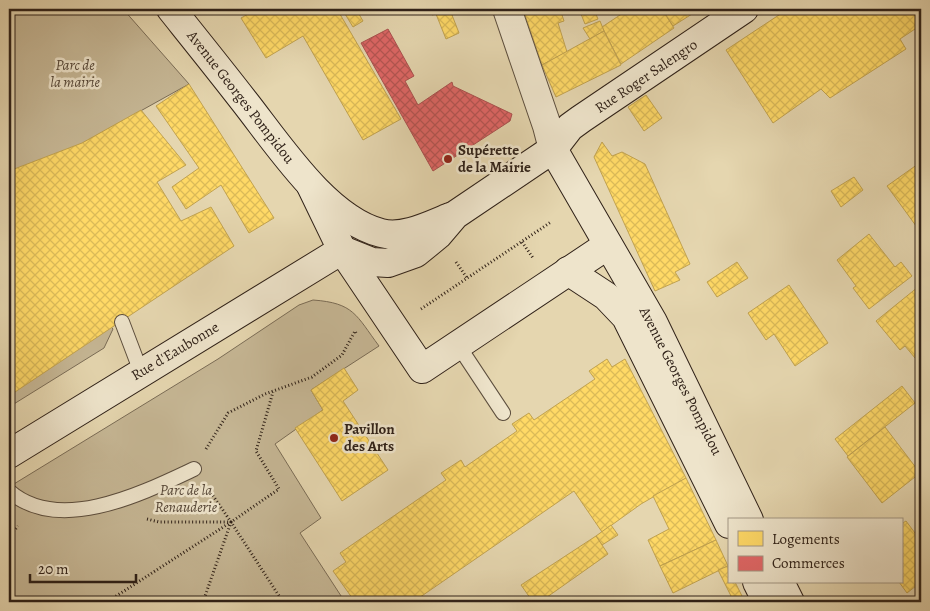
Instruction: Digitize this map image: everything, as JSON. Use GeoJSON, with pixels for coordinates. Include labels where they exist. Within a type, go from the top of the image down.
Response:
{"type":"FeatureCollection","features":[{"type":"Feature","properties":{"kind":"main road","name":"Avenue Georges Pompidou"},"geometry":{"type":"LineString","coordinates":[[171,9],[310,186],[342,250],[422,369],[608,245]]}},
{"type":"Feature","properties":{"kind":"main road"},"geometry":{"type":"LineString","coordinates":[[507,9],[553,149]]}},
{"type":"Feature","properties":{"kind":"main road","name":"Rue Roger Salengro"},"geometry":{"type":"LineString","coordinates":[[553,149],[570,127],[744,9]]}},
{"type":"Feature","properties":{"kind":"main road","name":"Avenue Georges Pompidou"},"geometry":{"type":"LineString","coordinates":[[342,250],[372,262],[388,263],[404,259],[427,245],[455,215],[553,149],[653,322],[748,518]]}},
{"type":"Feature","properties":{"kind":"main road","name":"Avenue Georges Pompidou"},"geometry":{"type":"LineString","coordinates":[[310,186],[353,221],[382,234],[392,235],[420,228],[455,215]]}},
{"type":"Feature","properties":{"kind":"main road","name":"Rue d'Eaubonne"},"geometry":{"type":"LineString","coordinates":[[9,454],[342,250]]}},
{"type":"Feature","properties":{"kind":"main road","name":"Avenue Georges Pompidou"},"geometry":{"type":"LineString","coordinates":[[568,271],[606,296],[626,317],[728,522]]}},
{"type":"Feature","properties":{"kind":"main road"},"geometry":{"type":"LineString","coordinates":[[758,584],[767,602]]}},
{"type":"Feature","properties":{"kind":"main road"},"geometry":{"type":"LineString","coordinates":[[781,584],[790,602]]}},
{"type":"Feature","properties":{"kind":"lane"},"geometry":{"type":"LineString","coordinates":[[122,322],[141,372]]}},
{"type":"Feature","properties":{"kind":"lane"},"geometry":{"type":"LineString","coordinates":[[458,345],[502,413]]}},
{"type":"Feature","properties":{"kind":"lane"},"geometry":{"type":"LineString","coordinates":[[9,491],[21,502],[48,510],[95,507],[146,492],[194,468]]}},
{"type":"Feature","properties":{"kind":"path"},"geometry":{"type":"LineString","coordinates":[[395,327],[551,222]]}},
{"type":"Feature","properties":{"kind":"path"},"geometry":{"type":"LineString","coordinates":[[284,602],[194,468],[228,413],[273,391],[312,377],[342,355],[355,332]]}},
{"type":"Feature","properties":{"kind":"path"},"geometry":{"type":"LineString","coordinates":[[107,602],[279,489],[256,451],[273,391]]}},
{"type":"Feature","properties":{"kind":"path"},"geometry":{"type":"LineString","coordinates":[[95,507],[159,522],[231,522]]}},
{"type":"Feature","properties":{"kind":"path"},"geometry":{"type":"LineString","coordinates":[[204,602],[231,522]]}},
{"type":"Feature","properties":{"kind":"green space","name":"Parc de la mairie"},"geometry":{"type":"Polygon","coordinates":[[[9,9],[123,9],[189,84],[83,143],[87,299],[113,329],[104,348],[9,407],[9,9]]]}},
{"type":"Feature","properties":{"kind":"green space","name":"Parc de la Renauderie"},"geometry":{"type":"Polygon","coordinates":[[[313,300],[337,304],[353,312],[379,346],[311,390],[323,410],[275,444],[321,518],[300,533],[345,602],[9,602],[9,487],[218,359],[299,305],[313,300]]]}},
{"type":"Feature","properties":{"kind":"building: Logements"},"geometry":{"type":"Polygon","coordinates":[[[257,9],[337,9],[401,119],[363,140],[303,36],[266,58],[241,18],[257,9]]]}},
{"type":"Feature","properties":{"kind":"building: Logements"},"geometry":{"type":"Polygon","coordinates":[[[342,9],[356,9],[363,21],[353,27],[342,9]]]}},
{"type":"Feature","properties":{"kind":"building: Logements"},"geometry":{"type":"Polygon","coordinates":[[[430,9],[470,9],[452,15],[459,33],[446,39],[436,14],[432,15],[430,9]]]}},
{"type":"Feature","properties":{"kind":"building: Logements"},"geometry":{"type":"Polygon","coordinates":[[[523,9],[560,9],[564,21],[558,23],[567,52],[542,65],[523,9]]]}},
{"type":"Feature","properties":{"kind":"building: Logements"},"geometry":{"type":"Polygon","coordinates":[[[579,9],[594,9],[598,19],[585,24],[579,9]]]}},
{"type":"Feature","properties":{"kind":"building: Logements"},"geometry":{"type":"Polygon","coordinates":[[[629,9],[662,9],[674,28],[621,64],[602,27],[629,9]]]}},
{"type":"Feature","properties":{"kind":"building: Logements"},"geometry":{"type":"Polygon","coordinates":[[[662,9],[700,9],[673,26],[662,9]]]}},
{"type":"Feature","properties":{"kind":"building: Logements"},"geometry":{"type":"Polygon","coordinates":[[[788,9],[921,9],[921,25],[900,39],[906,49],[830,98],[821,89],[773,123],[726,50],[788,9]]]}},
{"type":"Feature","properties":{"kind":"building: Logements"},"geometry":{"type":"Polygon","coordinates":[[[600,21],[604,31],[590,39],[583,28],[600,21]]]}},
{"type":"Feature","properties":{"kind":"building: Logements"},"geometry":{"type":"Polygon","coordinates":[[[604,31],[621,65],[556,97],[542,65],[604,31]]]}},
{"type":"Feature","properties":{"kind":"building: Logements"},"geometry":{"type":"Polygon","coordinates":[[[189,84],[274,218],[249,233],[221,185],[186,209],[172,187],[199,168],[156,106],[189,84]]]}},
{"type":"Feature","properties":{"kind":"building: Logements"},"geometry":{"type":"Polygon","coordinates":[[[646,95],[662,118],[644,131],[628,107],[646,95]]]}},
{"type":"Feature","properties":{"kind":"building: Logements"},"geometry":{"type":"Polygon","coordinates":[[[141,110],[186,165],[157,182],[181,221],[211,207],[234,246],[9,396],[9,171],[82,143],[141,110]]]}},
{"type":"Feature","properties":{"kind":"building: Logements"},"geometry":{"type":"Polygon","coordinates":[[[602,142],[612,156],[622,152],[645,164],[690,264],[675,272],[680,280],[655,291],[594,157],[602,142]]]}},
{"type":"Feature","properties":{"kind":"building: Logements"},"geometry":{"type":"Polygon","coordinates":[[[918,164],[921,168],[921,228],[919,230],[887,186],[918,164]]]}},
{"type":"Feature","properties":{"kind":"building: Logements"},"geometry":{"type":"Polygon","coordinates":[[[854,177],[863,190],[841,207],[831,191],[854,177]]]}},
{"type":"Feature","properties":{"kind":"building: Logements"},"geometry":{"type":"Polygon","coordinates":[[[869,234],[895,267],[901,262],[912,276],[869,309],[853,288],[856,286],[837,260],[869,234]]]}},
{"type":"Feature","properties":{"kind":"building: Logements"},"geometry":{"type":"Polygon","coordinates":[[[737,262],[748,278],[717,297],[707,282],[737,262]]]}},
{"type":"Feature","properties":{"kind":"building: Logements"},"geometry":{"type":"Polygon","coordinates":[[[789,285],[828,343],[795,366],[774,334],[766,340],[748,313],[789,285]]]}},
{"type":"Feature","properties":{"kind":"building: Logements"},"geometry":{"type":"Polygon","coordinates":[[[918,287],[921,291],[921,354],[915,358],[905,346],[900,350],[876,321],[918,287]]]}},
{"type":"Feature","properties":{"kind":"building: Logements"},"geometry":{"type":"Polygon","coordinates":[[[607,359],[612,367],[625,359],[686,478],[641,504],[602,532],[574,491],[413,602],[355,602],[333,571],[346,562],[340,553],[446,480],[441,473],[461,460],[465,467],[517,431],[512,424],[529,413],[534,420],[595,379],[589,371],[607,359]]]}},
{"type":"Feature","properties":{"kind":"building: Logements","name":"Pavillon des Arts"},"geometry":{"type":"Polygon","coordinates":[[[344,368],[358,390],[343,401],[388,470],[342,501],[295,428],[323,410],[311,390],[344,368]]]}},
{"type":"Feature","properties":{"kind":"building: Logements"},"geometry":{"type":"Polygon","coordinates":[[[902,386],[915,403],[848,456],[835,439],[902,386]]]}},
{"type":"Feature","properties":{"kind":"building: Logements"},"geometry":{"type":"Polygon","coordinates":[[[885,427],[920,473],[882,503],[847,457],[885,427]]]}},
{"type":"Feature","properties":{"kind":"building: Logements"},"geometry":{"type":"Polygon","coordinates":[[[686,478],[716,540],[660,566],[648,540],[669,529],[653,496],[686,478]]]}},
{"type":"Feature","properties":{"kind":"building: Logements"},"geometry":{"type":"Polygon","coordinates":[[[906,521],[921,541],[921,582],[907,593],[900,584],[902,584],[902,523],[906,521]]]}},
{"type":"Feature","properties":{"kind":"building: Logements"},"geometry":{"type":"Polygon","coordinates":[[[611,525],[618,535],[602,545],[596,536],[611,525]]]}},
{"type":"Feature","properties":{"kind":"building: Logements"},"geometry":{"type":"Polygon","coordinates":[[[596,536],[608,554],[540,602],[533,602],[521,585],[596,536]]]}},
{"type":"Feature","properties":{"kind":"building: Logements"},"geometry":{"type":"Polygon","coordinates":[[[716,540],[728,566],[673,593],[660,566],[716,540]]]}},
{"type":"Feature","properties":{"kind":"building: Logements"},"geometry":{"type":"Polygon","coordinates":[[[728,566],[728,584],[736,584],[742,596],[733,600],[718,570],[728,566]]]}},
{"type":"Feature","properties":{"kind":"building: Commerces"},"geometry":{"type":"Polygon","coordinates":[[[388,29],[414,76],[405,81],[418,105],[452,82],[453,86],[512,114],[510,121],[433,171],[361,43],[388,29]]]}},
{"type":"Feature","properties":{"kind":"place","name":"Supérette de la Mairie"},"geometry":{"type":"Point","coordinates":[448,159]}},
{"type":"Feature","properties":{"kind":"place","name":"Pavillon des Arts"},"geometry":{"type":"Point","coordinates":[334,438]}}]}
